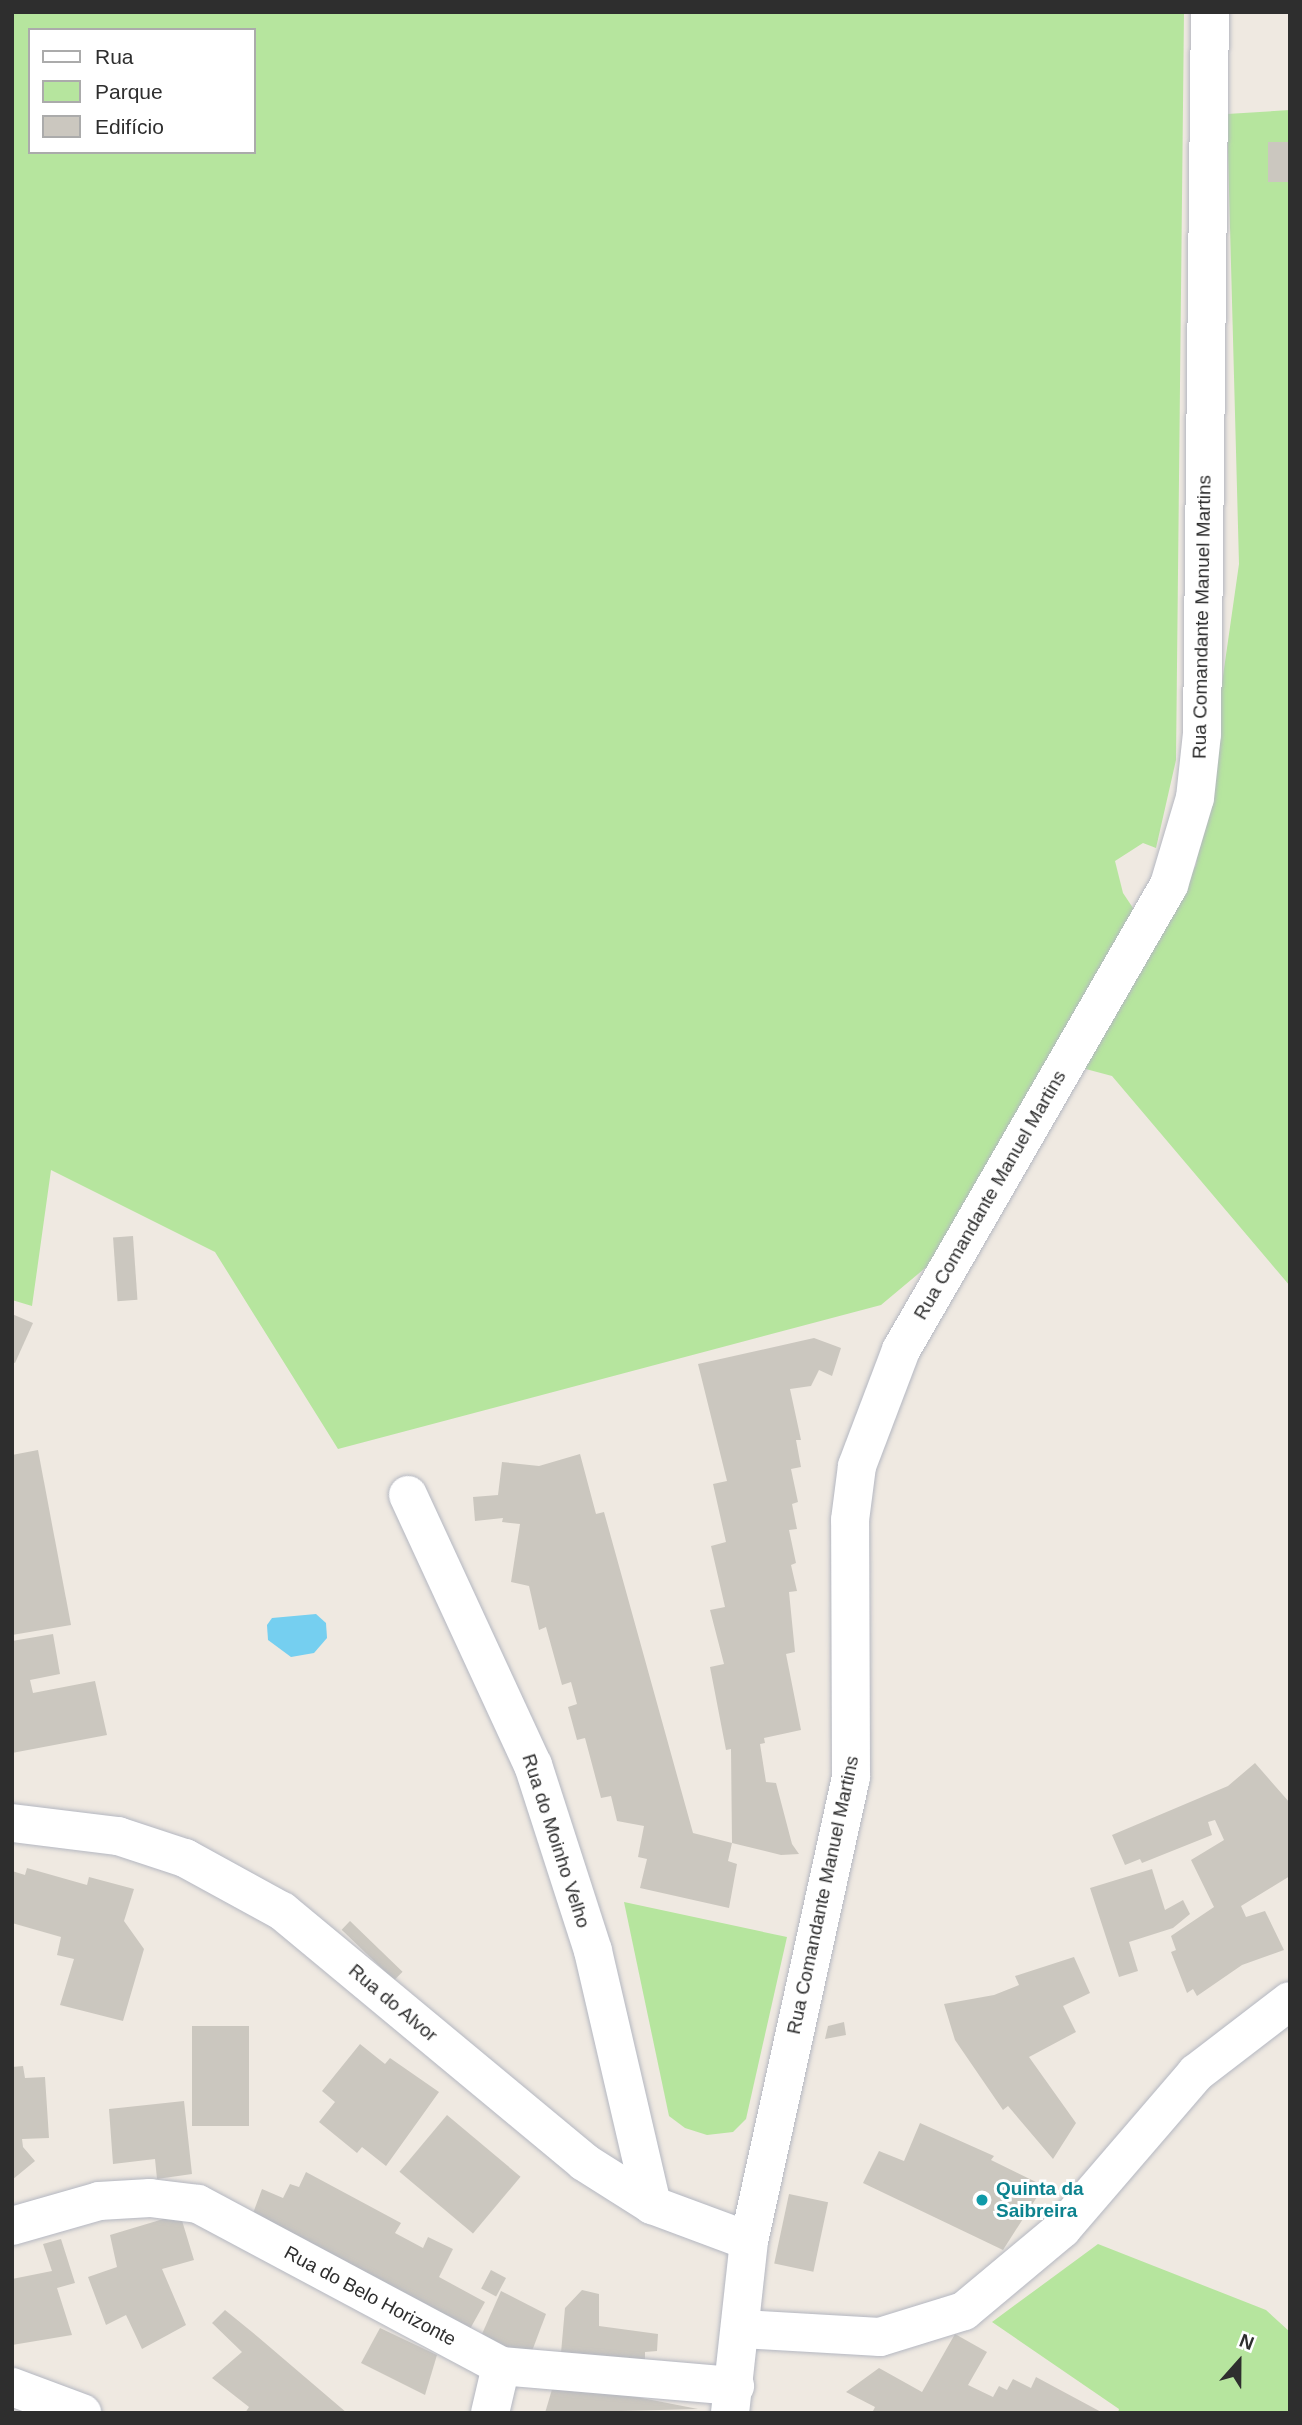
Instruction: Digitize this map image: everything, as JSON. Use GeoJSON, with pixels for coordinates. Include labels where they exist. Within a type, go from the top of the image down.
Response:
{"type":"FeatureCollection","features":[{"type":"Feature","properties":{"kind":"street","name":"Rua Comandante Manuel Martins"},"geometry":{"type":"LineString","coordinates":[[733,2400],[749,2241],[851,1777],[850,1520],[857,1466],[901,1350],[1169,885],[1195,798],[1202,734],[1210,12]]}},
{"type":"Feature","properties":{"kind":"street","name":"Rua do Moinho Velho"},"geometry":{"type":"LineString","coordinates":[[408,1495],[533,1765],[593,1951],[652,2205]]}},
{"type":"Feature","properties":{"kind":"street","name":"Rua do Alvor"},"geometry":{"type":"LineString","coordinates":[[12,1823],[118,1836],[185,1858],[282,1911],[584,2162],[652,2205],[749,2241]]}},
{"type":"Feature","properties":{"kind":"street"},"geometry":{"type":"LineString","coordinates":[[741,2329],[880,2337],[964,2311],[1062,2229],[1196,2073],[1290,2001]]}},
{"type":"Feature","properties":{"kind":"street","name":"Rua do Belo Horizonte"},"geometry":{"type":"LineString","coordinates":[[12,2226],[99,2201],[150,2197],[198,2204],[501,2366],[733,2400]]}},
{"type":"Feature","properties":{"kind":"street"},"geometry":{"type":"LineString","coordinates":[[490,2413],[501,2366]]}},
{"type":"Feature","properties":{"kind":"street"},"geometry":{"type":"LineString","coordinates":[[12,2387],[82,2413]]}},
{"type":"Feature","properties":{"kind":"green space"},"geometry":{"type":"Polygon","coordinates":[[[12,12],[1184,12],[1176,760],[1156,848],[1143,843],[1115,861],[1123,893],[1135,911],[930,1264],[881,1305],[338,1449],[215,1252],[51,1170],[32,1306],[12,1300],[12,12]]]}},
{"type":"Feature","properties":{"kind":"green space"},"geometry":{"type":"Polygon","coordinates":[[[1290,110],[1290,1286],[1112,1076],[1082,1068],[1196,865],[1239,564],[1227,114],[1290,110]]]}},
{"type":"Feature","properties":{"kind":"green space"},"geometry":{"type":"Polygon","coordinates":[[[624,1902],[787,1937],[746,2119],[733,2132],[707,2135],[685,2128],[669,2116],[624,1902]]]}},
{"type":"Feature","properties":{"kind":"green space"},"geometry":{"type":"Polygon","coordinates":[[[1098,2244],[1266,2310],[1290,2332],[1290,2413],[1118,2413],[1119,2409],[992,2322],[1098,2244]]]}},
{"type":"Feature","properties":{"kind":"water"},"geometry":{"type":"Polygon","coordinates":[[[316,1614],[326,1623],[327,1638],[314,1653],[291,1657],[268,1640],[267,1625],[272,1618],[316,1614]]]}},
{"type":"Feature","properties":{"kind":"building"},"geometry":{"type":"Polygon","coordinates":[[[1268,142],[1290,142],[1290,182],[1268,182],[1268,142]]]}},
{"type":"Feature","properties":{"kind":"building"},"geometry":{"type":"Polygon","coordinates":[[[133,1236],[137,1300],[118,1301],[113,1237],[133,1236]]]}},
{"type":"Feature","properties":{"kind":"building"},"geometry":{"type":"Polygon","coordinates":[[[12,1314],[33,1323],[15,1363],[12,1362],[12,1314]]]}},
{"type":"Feature","properties":{"kind":"building"},"geometry":{"type":"Polygon","coordinates":[[[814,1338],[841,1348],[832,1376],[819,1370],[811,1386],[790,1389],[801,1440],[796,1440],[801,1467],[791,1469],[798,1502],[792,1504],[797,1529],[789,1530],[796,1563],[791,1565],[797,1591],[789,1592],[795,1652],[786,1654],[801,1730],[764,1738],[765,1743],[760,1744],[766,1782],[776,1783],[792,1844],[799,1854],[781,1855],[732,1843],[731,1749],[726,1750],[710,1667],[724,1664],[710,1610],[725,1607],[711,1546],[726,1542],[713,1484],[727,1481],[698,1364],[814,1338]]]}},
{"type":"Feature","properties":{"kind":"building"},"geometry":{"type":"Polygon","coordinates":[[[38,1450],[71,1625],[12,1635],[12,1455],[38,1450]]]}},
{"type":"Feature","properties":{"kind":"building"},"geometry":{"type":"Polygon","coordinates":[[[580,1454],[596,1514],[604,1512],[693,1833],[732,1843],[728,1861],[737,1864],[729,1908],[640,1888],[647,1859],[638,1857],[644,1826],[617,1821],[611,1796],[601,1798],[585,1738],[577,1740],[568,1707],[577,1704],[571,1682],[562,1685],[546,1627],[539,1630],[529,1586],[511,1582],[520,1524],[502,1522],[503,1518],[475,1521],[473,1497],[498,1495],[502,1462],[539,1466],[580,1454]]]}},
{"type":"Feature","properties":{"kind":"building"},"geometry":{"type":"Polygon","coordinates":[[[53,1634],[60,1674],[30,1680],[33,1693],[95,1681],[107,1735],[12,1753],[12,1641],[53,1634]]]}},
{"type":"Feature","properties":{"kind":"building"},"geometry":{"type":"Polygon","coordinates":[[[1255,1763],[1290,1803],[1290,1876],[1241,1906],[1246,1917],[1265,1911],[1284,1950],[1242,1965],[1197,1996],[1193,1989],[1187,1993],[1171,1952],[1176,1950],[1171,1936],[1214,1907],[1191,1860],[1224,1840],[1215,1820],[1208,1822],[1212,1835],[1142,1863],[1140,1859],[1125,1865],[1112,1835],[1228,1786],[1255,1763]]]}},
{"type":"Feature","properties":{"kind":"building"},"geometry":{"type":"Polygon","coordinates":[[[27,1868],[87,1885],[89,1877],[134,1889],[124,1921],[144,1949],[123,2021],[60,2005],[74,1959],[57,1955],[61,1937],[12,1923],[12,1871],[25,1875],[27,1868]]]}},
{"type":"Feature","properties":{"kind":"building"},"geometry":{"type":"Polygon","coordinates":[[[1152,1869],[1165,1910],[1183,1900],[1190,1914],[1173,1928],[1129,1942],[1138,1971],[1119,1977],[1090,1888],[1152,1869]]]}},
{"type":"Feature","properties":{"kind":"building"},"geometry":{"type":"Polygon","coordinates":[[[350,1921],[403,1972],[394,1980],[342,1930],[350,1921]]]}},
{"type":"Feature","properties":{"kind":"building"},"geometry":{"type":"Polygon","coordinates":[[[1074,1957],[1090,1993],[1063,2006],[1076,2032],[1029,2057],[1076,2123],[1053,2159],[1008,2106],[1003,2110],[955,2040],[944,2004],[994,1995],[1019,1985],[1015,1976],[1074,1957]]]}},
{"type":"Feature","properties":{"kind":"building"},"geometry":{"type":"Polygon","coordinates":[[[844,2022],[846,2035],[825,2039],[828,2026],[844,2022]]]}},
{"type":"Feature","properties":{"kind":"building"},"geometry":{"type":"Polygon","coordinates":[[[192,2026],[249,2026],[249,2126],[192,2126],[192,2026]]]}},
{"type":"Feature","properties":{"kind":"building"},"geometry":{"type":"Polygon","coordinates":[[[360,2044],[385,2064],[390,2058],[439,2092],[386,2166],[362,2147],[357,2153],[319,2122],[335,2102],[322,2091],[360,2044]]]}},
{"type":"Feature","properties":{"kind":"building"},"geometry":{"type":"Polygon","coordinates":[[[23,2066],[25,2078],[45,2077],[49,2138],[22,2139],[23,2147],[35,2161],[12,2180],[12,2067],[23,2066]]]}},
{"type":"Feature","properties":{"kind":"building"},"geometry":{"type":"Polygon","coordinates":[[[184,2101],[192,2174],[157,2179],[155,2159],[113,2164],[109,2109],[184,2101]]]}},
{"type":"Feature","properties":{"kind":"building"},"geometry":{"type":"Polygon","coordinates":[[[447,2115],[521,2177],[473,2233],[399,2172],[447,2115]]]}},
{"type":"Feature","properties":{"kind":"building","name":"Quinta da Saibreira"},"geometry":{"type":"Polygon","coordinates":[[[920,2123],[994,2156],[991,2160],[1044,2186],[1003,2250],[863,2183],[879,2151],[904,2161],[920,2123]]]}},
{"type":"Feature","properties":{"kind":"building"},"geometry":{"type":"Polygon","coordinates":[[[306,2172],[401,2223],[395,2233],[423,2248],[428,2237],[453,2249],[439,2277],[485,2302],[470,2329],[252,2216],[262,2189],[283,2198],[290,2184],[299,2187],[306,2172]]]}},
{"type":"Feature","properties":{"kind":"building"},"geometry":{"type":"Polygon","coordinates":[[[789,2194],[828,2202],[813,2272],[774,2263],[789,2194]]]}},
{"type":"Feature","properties":{"kind":"building"},"geometry":{"type":"Polygon","coordinates":[[[180,2214],[194,2260],[162,2269],[186,2325],[142,2349],[126,2315],[106,2325],[88,2277],[117,2267],[110,2235],[180,2214]]]}},
{"type":"Feature","properties":{"kind":"building"},"geometry":{"type":"Polygon","coordinates":[[[61,2239],[75,2283],[57,2288],[72,2335],[12,2345],[12,2279],[52,2271],[43,2244],[61,2239]]]}},
{"type":"Feature","properties":{"kind":"building"},"geometry":{"type":"Polygon","coordinates":[[[491,2270],[506,2278],[496,2297],[481,2289],[491,2270]]]}},
{"type":"Feature","properties":{"kind":"building"},"geometry":{"type":"Polygon","coordinates":[[[582,2290],[599,2294],[599,2326],[658,2334],[657,2351],[645,2352],[645,2360],[560,2364],[565,2308],[582,2290]]]}},
{"type":"Feature","properties":{"kind":"building"},"geometry":{"type":"Polygon","coordinates":[[[501,2291],[546,2314],[529,2359],[482,2334],[501,2291]]]}},
{"type":"Feature","properties":{"kind":"building"},"geometry":{"type":"Polygon","coordinates":[[[225,2310],[347,2413],[245,2413],[249,2407],[212,2378],[242,2352],[212,2323],[225,2310]]]}},
{"type":"Feature","properties":{"kind":"building"},"geometry":{"type":"Polygon","coordinates":[[[380,2328],[437,2355],[425,2395],[361,2363],[380,2328]]]}},
{"type":"Feature","properties":{"kind":"building"},"geometry":{"type":"Polygon","coordinates":[[[955,2334],[987,2352],[968,2385],[993,2397],[999,2386],[1007,2390],[1013,2379],[1031,2388],[1036,2377],[1103,2413],[872,2413],[875,2407],[846,2392],[879,2368],[922,2392],[955,2334]]]}},
{"type":"Feature","properties":{"kind":"building"},"geometry":{"type":"Polygon","coordinates":[[[553,2386],[596,2389],[698,2409],[545,2413],[553,2386]]]}},
{"type":"Feature","properties":{"kind":"place","name":"Quinta da Saibreira"},"geometry":{"type":"Point","coordinates":[982,2200]}}]}
